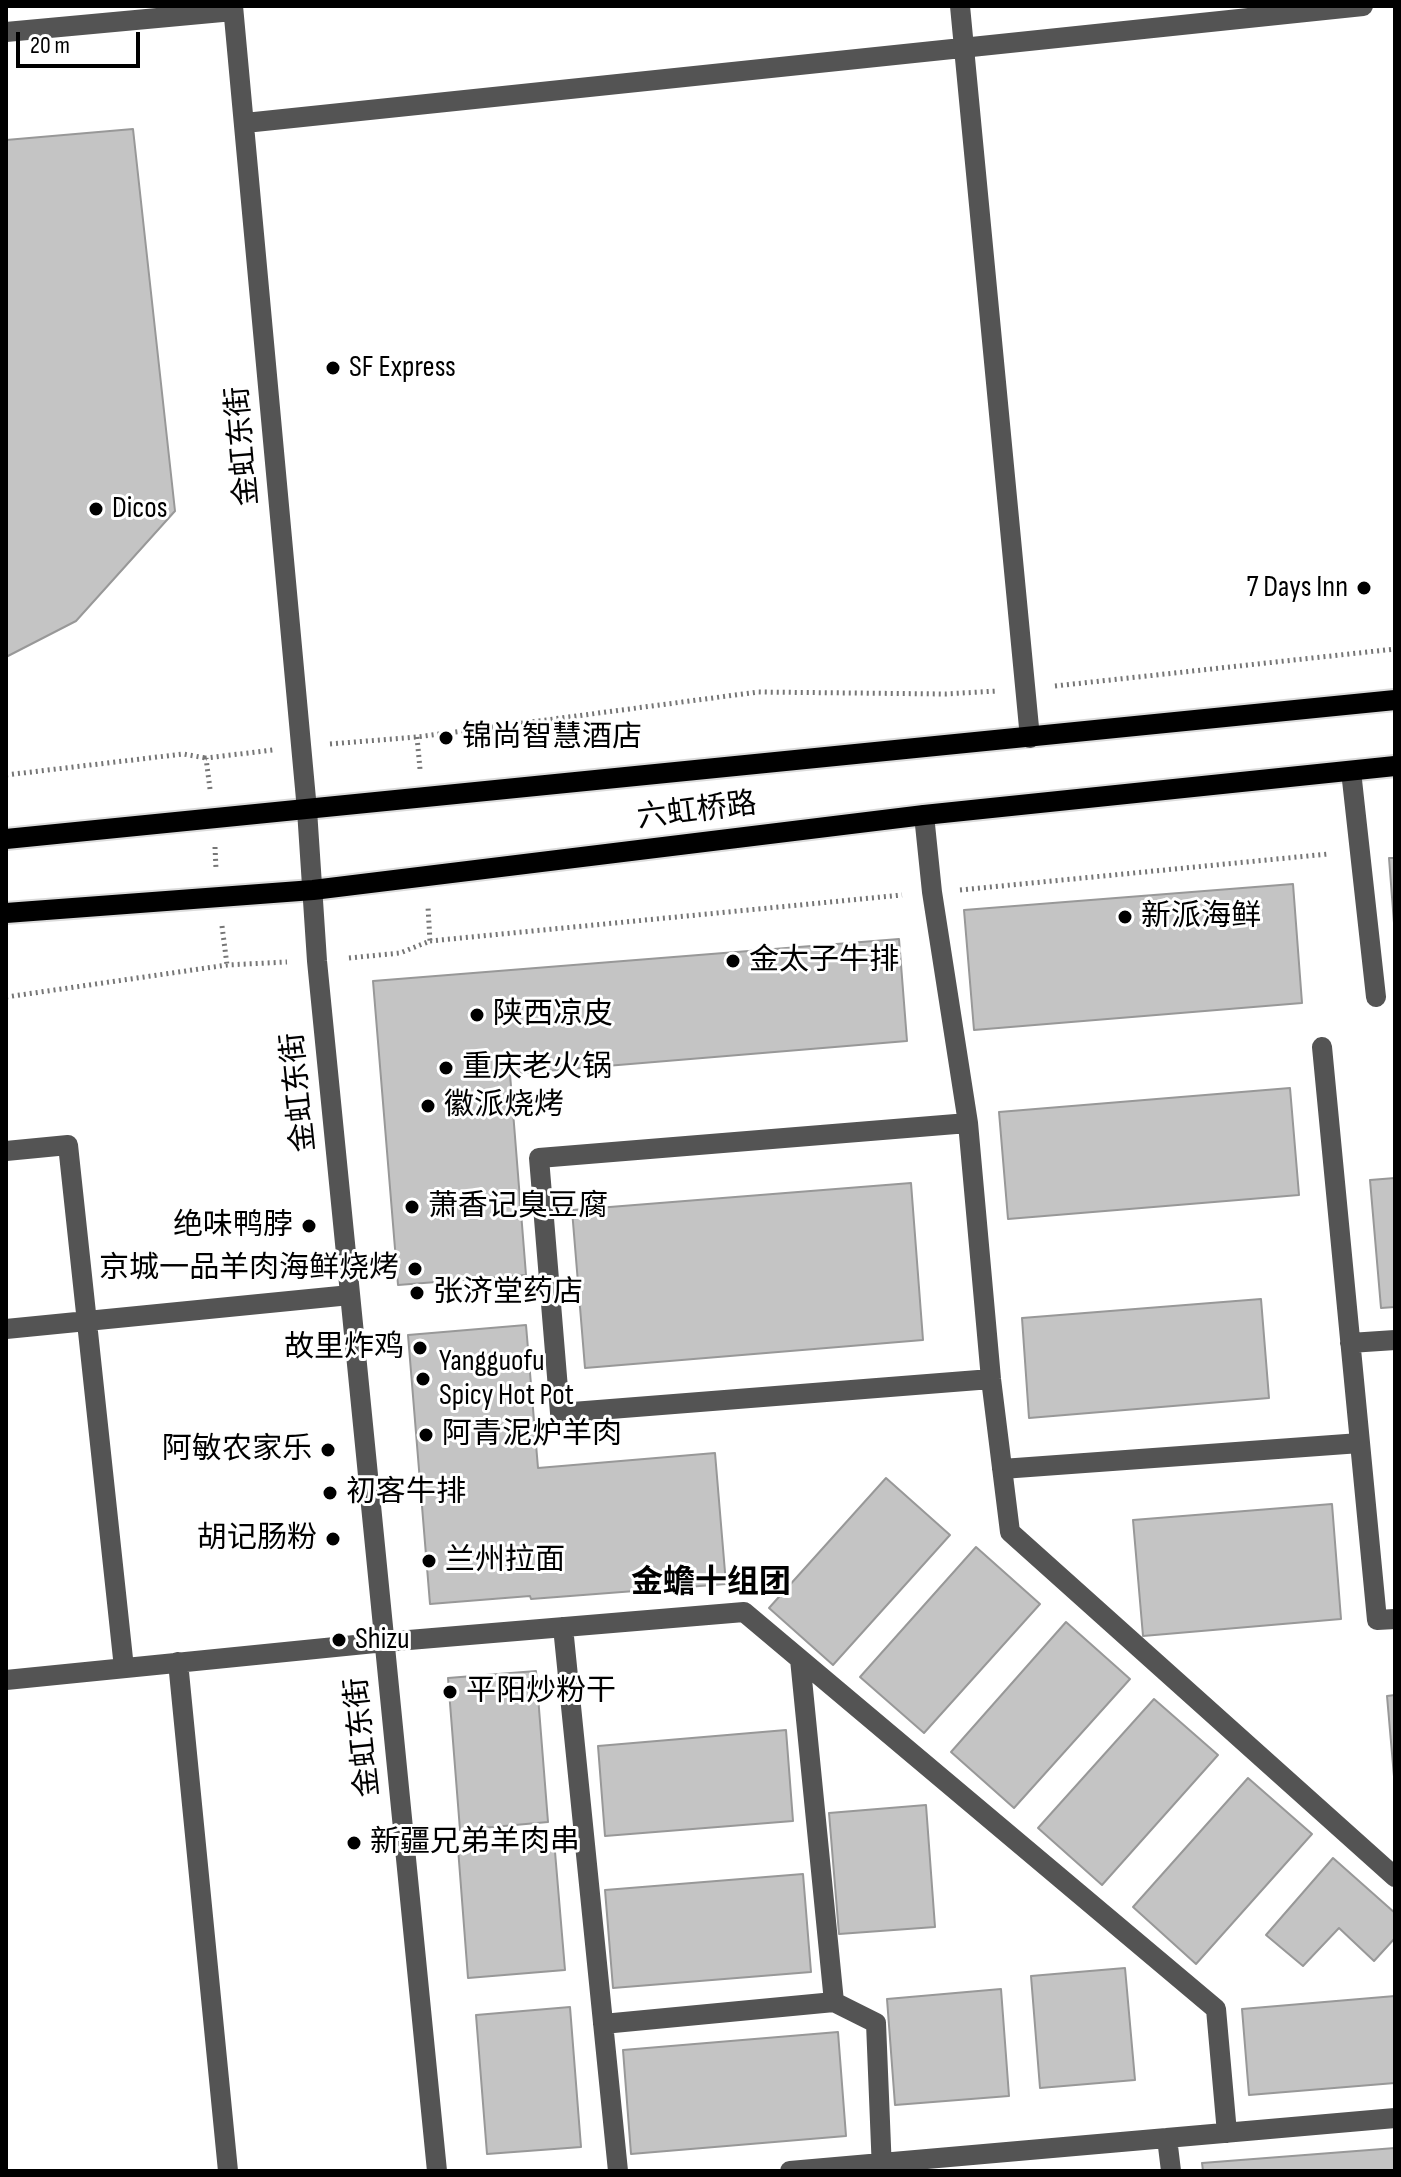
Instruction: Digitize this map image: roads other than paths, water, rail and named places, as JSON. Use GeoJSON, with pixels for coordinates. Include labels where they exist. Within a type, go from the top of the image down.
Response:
{"type":"FeatureCollection","features":[{"type":"Feature","properties":{"kind":"main road","name":"六虹桥路"},"geometry":{"type":"LineString","coordinates":[[6,839],[1395,700]]}},
{"type":"Feature","properties":{"kind":"main road","name":"六虹桥路"},"geometry":{"type":"LineString","coordinates":[[6,913],[313,890],[924,815],[1395,766]]}},
{"type":"Feature","properties":{"kind":"street"},"geometry":{"type":"LineString","coordinates":[[960,6],[1030,738]]}},
{"type":"Feature","properties":{"kind":"street"},"geometry":{"type":"LineString","coordinates":[[245,123],[1363,6]]}},
{"type":"Feature","properties":{"kind":"street"},"geometry":{"type":"LineString","coordinates":[[6,32],[233,9]]}},
{"type":"Feature","properties":{"kind":"street","name":"金虹东街"},"geometry":{"type":"LineString","coordinates":[[233,9],[307,810],[317,961],[437,2171]]}},
{"type":"Feature","properties":{"kind":"street"},"geometry":{"type":"LineString","coordinates":[[1351,771],[1376,997]]}},
{"type":"Feature","properties":{"kind":"street"},"geometry":{"type":"LineString","coordinates":[[924,815],[968,1123],[991,1379],[1010,1532],[1395,1877]]}},
{"type":"Feature","properties":{"kind":"street"},"geometry":{"type":"LineString","coordinates":[[1322,1047],[1377,1620],[1395,1619]]}},
{"type":"Feature","properties":{"kind":"street"},"geometry":{"type":"LineString","coordinates":[[968,1123],[539,1158],[560,1413],[991,1379]]}},
{"type":"Feature","properties":{"kind":"street"},"geometry":{"type":"LineString","coordinates":[[6,1151],[68,1145],[124,1668]]}},
{"type":"Feature","properties":{"kind":"street"},"geometry":{"type":"LineString","coordinates":[[6,1329],[350,1295]]}},
{"type":"Feature","properties":{"kind":"street"},"geometry":{"type":"LineString","coordinates":[[1350,1343],[1395,1340]]}},
{"type":"Feature","properties":{"kind":"street"},"geometry":{"type":"LineString","coordinates":[[1002,1469],[1360,1443]]}},
{"type":"Feature","properties":{"kind":"street"},"geometry":{"type":"LineString","coordinates":[[6,1680],[385,1642],[744,1612],[1216,2009],[1227,2133]]}},
{"type":"Feature","properties":{"kind":"street"},"geometry":{"type":"LineString","coordinates":[[563,1627],[618,2171]]}},
{"type":"Feature","properties":{"kind":"street"},"geometry":{"type":"LineString","coordinates":[[800,1659],[834,2002]]}},
{"type":"Feature","properties":{"kind":"street"},"geometry":{"type":"LineString","coordinates":[[178,1662],[228,2171]]}},
{"type":"Feature","properties":{"kind":"street"},"geometry":{"type":"LineString","coordinates":[[603,2024],[834,2002],[876,2023],[882,2167]]}},
{"type":"Feature","properties":{"kind":"street"},"geometry":{"type":"LineString","coordinates":[[790,2171],[882,2167],[1395,2118]]}},
{"type":"Feature","properties":{"kind":"street"},"geometry":{"type":"LineString","coordinates":[[1167,2138],[1171,2171]]}},
{"type":"Feature","properties":{"kind":"place","name":"SF Express"},"geometry":{"type":"Point","coordinates":[333,368]}},
{"type":"Feature","properties":{"kind":"place","name":"Dicos"},"geometry":{"type":"Point","coordinates":[96,509]}},
{"type":"Feature","properties":{"kind":"place","name":"7 Days Inn"},"geometry":{"type":"Point","coordinates":[1364,588]}},
{"type":"Feature","properties":{"kind":"place","name":"锦尚智慧酒店"},"geometry":{"type":"Point","coordinates":[446,738]}},
{"type":"Feature","properties":{"kind":"place","name":"新派海鲜"},"geometry":{"type":"Point","coordinates":[1125,917]}},
{"type":"Feature","properties":{"kind":"place","name":"金太子牛排"},"geometry":{"type":"Point","coordinates":[733,961]}},
{"type":"Feature","properties":{"kind":"place","name":"陕西凉皮"},"geometry":{"type":"Point","coordinates":[477,1015]}},
{"type":"Feature","properties":{"kind":"place","name":"重庆老火锅"},"geometry":{"type":"Point","coordinates":[446,1068]}},
{"type":"Feature","properties":{"kind":"place","name":"徽派烧烤"},"geometry":{"type":"Point","coordinates":[428,1106]}},
{"type":"Feature","properties":{"kind":"place","name":"萧香记臭豆腐"},"geometry":{"type":"Point","coordinates":[412,1207]}},
{"type":"Feature","properties":{"kind":"place","name":"绝味鸭脖"},"geometry":{"type":"Point","coordinates":[309,1226]}},
{"type":"Feature","properties":{"kind":"place","name":"京城一品羊肉海鲜烧烤"},"geometry":{"type":"Point","coordinates":[415,1269]}},
{"type":"Feature","properties":{"kind":"place","name":"张济堂药店"},"geometry":{"type":"Point","coordinates":[417,1293]}},
{"type":"Feature","properties":{"kind":"place","name":"故里炸鸡"},"geometry":{"type":"Point","coordinates":[420,1348]}},
{"type":"Feature","properties":{"kind":"place","name":"Yangguofu Spicy Hot Pot"},"geometry":{"type":"Point","coordinates":[423,1379]}},
{"type":"Feature","properties":{"kind":"place","name":"阿青泥炉羊肉"},"geometry":{"type":"Point","coordinates":[426,1435]}},
{"type":"Feature","properties":{"kind":"place","name":"阿敏农家乐"},"geometry":{"type":"Point","coordinates":[328,1450]}},
{"type":"Feature","properties":{"kind":"place","name":"初客牛排"},"geometry":{"type":"Point","coordinates":[330,1493]}},
{"type":"Feature","properties":{"kind":"place","name":"胡记肠粉"},"geometry":{"type":"Point","coordinates":[333,1539]}},
{"type":"Feature","properties":{"kind":"place","name":"兰州拉面"},"geometry":{"type":"Point","coordinates":[429,1561]}},
{"type":"Feature","properties":{"kind":"place","name":"Shizu"},"geometry":{"type":"Point","coordinates":[339,1640]}},
{"type":"Feature","properties":{"kind":"place","name":"平阳炒粉干"},"geometry":{"type":"Point","coordinates":[450,1692]}},
{"type":"Feature","properties":{"kind":"place","name":"新疆兄弟羊肉串"},"geometry":{"type":"Point","coordinates":[354,1843]}},
{"type":"Feature","properties":{"kind":"district","name":"金蟾十组团"},"geometry":{"type":"Point","coordinates":[711,1584]}}]}
